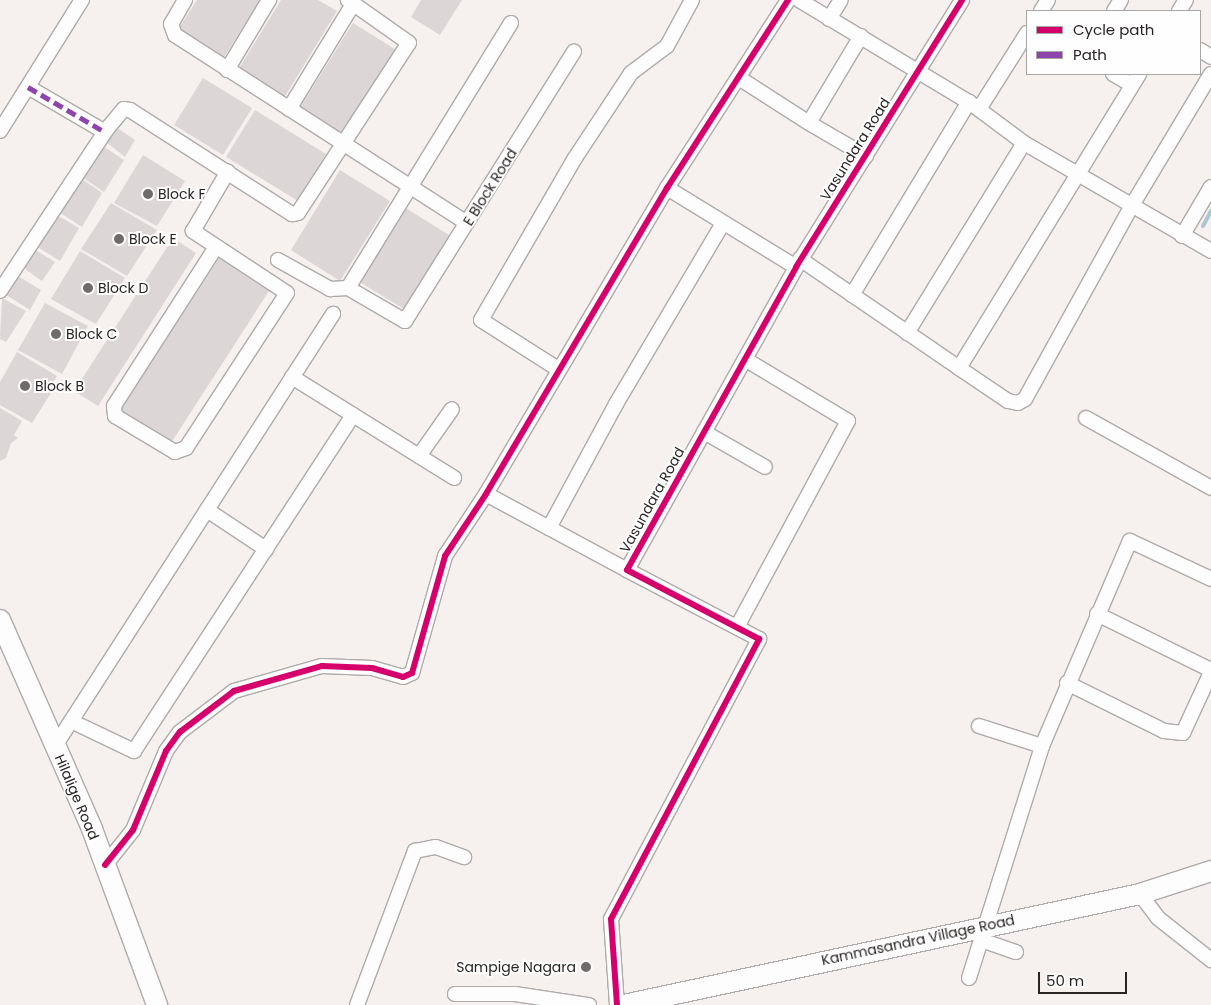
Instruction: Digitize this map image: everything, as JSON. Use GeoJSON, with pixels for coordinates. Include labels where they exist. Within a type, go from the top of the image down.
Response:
{"type":"FeatureCollection","features":[{"type":"Feature","properties":{"kind":"street"},"geometry":{"type":"LineString","coordinates":[[0,132],[82,0]]}},
{"type":"Feature","properties":{"kind":"street"},"geometry":{"type":"LineString","coordinates":[[185,0],[173,18],[171,30],[227,70],[467,223]]}},
{"type":"Feature","properties":{"kind":"street"},"geometry":{"type":"LineString","coordinates":[[227,70],[269,0]]}},
{"type":"Feature","properties":{"kind":"street"},"geometry":{"type":"LineString","coordinates":[[558,369],[481,320],[575,158],[631,73],[667,46],[692,0]]}},
{"type":"Feature","properties":{"kind":"street"},"geometry":{"type":"LineString","coordinates":[[105,865],[133,830],[166,751],[180,732],[234,691],[322,666],[372,668],[403,677],[412,674],[445,556],[486,494],[558,369],[667,188],[788,0]]}},
{"type":"Feature","properties":{"kind":"street"},"geometry":{"type":"LineString","coordinates":[[799,0],[974,106],[1024,143],[1182,236],[1211,251]]}},
{"type":"Feature","properties":{"kind":"street"},"geometry":{"type":"LineString","coordinates":[[829,19],[841,0]]}},
{"type":"Feature","properties":{"kind":"street","name":"Vasundara Road"},"geometry":{"type":"LineString","coordinates":[[617,1005],[611,920],[759,638],[627,570],[798,263],[962,0]]}},
{"type":"Feature","properties":{"kind":"street"},"geometry":{"type":"LineString","coordinates":[[0,291],[105,132],[121,111],[127,109],[228,171],[294,215],[343,145],[409,43],[350,2],[289,109]]}},
{"type":"Feature","properties":{"kind":"street"},"geometry":{"type":"LineString","coordinates":[[278,260],[334,291],[348,288],[511,23]]}},
{"type":"Feature","properties":{"kind":"street"},"geometry":{"type":"LineString","coordinates":[[852,295],[974,106],[1026,34]]}},
{"type":"Feature","properties":{"kind":"street"},"geometry":{"type":"LineString","coordinates":[[809,123],[861,36]]}},
{"type":"Feature","properties":{"kind":"street","name":"E Block Road"},"geometry":{"type":"LineString","coordinates":[[348,288],[405,321],[574,52]]}},
{"type":"Feature","properties":{"kind":"street"},"geometry":{"type":"LineString","coordinates":[[667,188],[723,223],[798,263],[852,295],[1008,401],[1018,403],[1025,398],[1132,207],[1211,74]]}},
{"type":"Feature","properties":{"kind":"street"},"geometry":{"type":"LineString","coordinates":[[959,368],[1136,80],[1117,75]]}},
{"type":"Feature","properties":{"kind":"street"},"geometry":{"type":"LineString","coordinates":[[739,78],[809,123],[866,156]]}},
{"type":"Feature","properties":{"kind":"street"},"geometry":{"type":"LineString","coordinates":[[28,87],[105,132]]}},
{"type":"Feature","properties":{"kind":"street"},"geometry":{"type":"LineString","coordinates":[[907,333],[1024,143]]}},
{"type":"Feature","properties":{"kind":"street"},"geometry":{"type":"LineString","coordinates":[[228,171],[192,229],[216,247],[287,293]]}},
{"type":"Feature","properties":{"kind":"street"},"geometry":{"type":"LineString","coordinates":[[1182,236],[1211,187]]}},
{"type":"Feature","properties":{"kind":"street"},"geometry":{"type":"LineString","coordinates":[[549,528],[616,404],[723,223]]}},
{"type":"Feature","properties":{"kind":"street"},"geometry":{"type":"LineString","coordinates":[[216,247],[116,402],[114,412],[123,421],[167,449],[175,452],[186,448],[300,272]]}},
{"type":"Feature","properties":{"kind":"street"},"geometry":{"type":"LineString","coordinates":[[56,746],[333,314]]}},
{"type":"Feature","properties":{"kind":"street"},"geometry":{"type":"LineString","coordinates":[[737,627],[848,422],[745,359]]}},
{"type":"Feature","properties":{"kind":"street"},"geometry":{"type":"LineString","coordinates":[[292,377],[454,478]]}},
{"type":"Feature","properties":{"kind":"street"},"geometry":{"type":"LineString","coordinates":[[419,456],[452,409]]}},
{"type":"Feature","properties":{"kind":"street"},"geometry":{"type":"LineString","coordinates":[[71,721],[134,751],[354,415]]}},
{"type":"Feature","properties":{"kind":"street"},"geometry":{"type":"LineString","coordinates":[[1086,418],[1211,488]]}},
{"type":"Feature","properties":{"kind":"street"},"geometry":{"type":"LineString","coordinates":[[704,432],[765,467]]}},
{"type":"Feature","properties":{"kind":"street"},"geometry":{"type":"LineString","coordinates":[[486,494],[627,570]]}},
{"type":"Feature","properties":{"kind":"street"},"geometry":{"type":"LineString","coordinates":[[207,510],[266,549]]}},
{"type":"Feature","properties":{"kind":"street"},"geometry":{"type":"LineString","coordinates":[[969,978],[1042,746],[1067,682],[1130,541],[1211,579]]}},
{"type":"Feature","properties":{"kind":"street"},"geometry":{"type":"LineString","coordinates":[[1067,682],[1164,731],[1182,733],[1211,671],[1097,614]]}},
{"type":"Feature","properties":{"kind":"street","name":"Hilalige Road"},"geometry":{"type":"LineString","coordinates":[[0,620],[56,746],[105,865],[157,1005]]}},
{"type":"Feature","properties":{"kind":"street"},"geometry":{"type":"LineString","coordinates":[[979,726],[1042,746]]}},
{"type":"Feature","properties":{"kind":"street"},"geometry":{"type":"LineString","coordinates":[[357,1005],[415,851],[436,847],[464,857]]}},
{"type":"Feature","properties":{"kind":"street","name":"Kammasandra Village Road"},"geometry":{"type":"LineString","coordinates":[[624,1005],[983,932],[1140,894],[1211,871]]}},
{"type":"Feature","properties":{"kind":"street"},"geometry":{"type":"LineString","coordinates":[[1140,894],[1158,918],[1211,960]]}},
{"type":"Feature","properties":{"kind":"street"},"geometry":{"type":"LineString","coordinates":[[983,932],[1016,952]]}},
{"type":"Feature","properties":{"kind":"street"},"geometry":{"type":"LineString","coordinates":[[455,994],[515,994],[589,1005]]}},
{"type":"Feature","properties":{"kind":"building"},"geometry":{"type":"Polygon","coordinates":[[[197,0],[260,0],[223,59],[177,31],[197,0]]]}},
{"type":"Feature","properties":{"kind":"building"},"geometry":{"type":"Polygon","coordinates":[[[281,0],[318,0],[337,11],[284,98],[238,70],[281,0]]]}},
{"type":"Feature","properties":{"kind":"building"},"geometry":{"type":"Polygon","coordinates":[[[421,0],[462,0],[440,35],[411,17],[421,0]]]}},
{"type":"Feature","properties":{"kind":"building"},"geometry":{"type":"Polygon","coordinates":[[[353,23],[398,51],[345,137],[299,109],[353,23]]]}},
{"type":"Feature","properties":{"kind":"building"},"geometry":{"type":"Polygon","coordinates":[[[203,78],[252,108],[223,155],[174,125],[203,78]]]}},
{"type":"Feature","properties":{"kind":"building"},"geometry":{"type":"Polygon","coordinates":[[[255,110],[326,154],[298,201],[226,157],[255,110]]]}},
{"type":"Feature","properties":{"kind":"building"},"geometry":{"type":"Polygon","coordinates":[[[116,127],[135,140],[125,157],[106,142],[116,127]]]}},
{"type":"Feature","properties":{"kind":"building"},"geometry":{"type":"Polygon","coordinates":[[[103,146],[124,160],[104,192],[79,175],[103,146]]]}},
{"type":"Feature","properties":{"kind":"building","name":"Block F"},"geometry":{"type":"Polygon","coordinates":[[[143,155],[185,181],[157,226],[114,203],[143,155]]]}},
{"type":"Feature","properties":{"kind":"building"},"geometry":{"type":"Polygon","coordinates":[[[340,170],[390,201],[340,281],[291,250],[340,170]]]}},
{"type":"Feature","properties":{"kind":"building"},"geometry":{"type":"Polygon","coordinates":[[[78,176],[102,193],[82,227],[57,211],[78,176]]]}},
{"type":"Feature","properties":{"kind":"building","name":"Block E"},"geometry":{"type":"Polygon","coordinates":[[[111,203],[157,230],[127,276],[81,249],[111,203]]]}},
{"type":"Feature","properties":{"kind":"building"},"geometry":{"type":"Polygon","coordinates":[[[404,207],[449,235],[404,309],[358,281],[404,207]]]}},
{"type":"Feature","properties":{"kind":"building"},"geometry":{"type":"Polygon","coordinates":[[[55,214],[79,228],[60,261],[36,246],[55,214]]]}},
{"type":"Feature","properties":{"kind":"building"},"geometry":{"type":"Polygon","coordinates":[[[173,238],[196,253],[98,406],[74,391],[173,238]]]}},
{"type":"Feature","properties":{"kind":"building"},"geometry":{"type":"Polygon","coordinates":[[[32,248],[55,262],[42,281],[25,269],[32,248]]]}},
{"type":"Feature","properties":{"kind":"building","name":"Block D"},"geometry":{"type":"Polygon","coordinates":[[[80,251],[125,278],[96,324],[51,299],[80,251]]]}},
{"type":"Feature","properties":{"kind":"building"},"geometry":{"type":"Polygon","coordinates":[[[219,258],[269,291],[171,443],[120,411],[219,258]]]}},
{"type":"Feature","properties":{"kind":"building"},"geometry":{"type":"Polygon","coordinates":[[[16,275],[41,290],[30,310],[3,293],[16,275]]]}},
{"type":"Feature","properties":{"kind":"building"},"geometry":{"type":"Polygon","coordinates":[[[2,298],[26,311],[6,342],[0,339],[2,298]]]}},
{"type":"Feature","properties":{"kind":"building","name":"Block C"},"geometry":{"type":"Polygon","coordinates":[[[45,303],[88,326],[62,374],[18,350],[45,303]]]}},
{"type":"Feature","properties":{"kind":"building","name":"Block B"},"geometry":{"type":"Polygon","coordinates":[[[17,352],[57,376],[48,390],[51,393],[32,423],[0,405],[0,382],[17,352]]]}},
{"type":"Feature","properties":{"kind":"building"},"geometry":{"type":"Polygon","coordinates":[[[0,408],[22,421],[14,435],[18,438],[11,443],[6,458],[0,461],[0,408]]]}},
{"type":"Feature","properties":{"kind":"waterway"},"geometry":{"type":"LineString","coordinates":[[1203,226],[1211,211]]}},
{"type":"Feature","properties":{"kind":"marked path"},"geometry":{"type":"LineString","coordinates":[[28,87],[105,132]]}},
{"type":"Feature","properties":{"kind":"cycle path"},"geometry":{"type":"LineString","coordinates":[[105,865],[133,830],[166,751],[180,732],[234,691],[322,666],[372,668],[403,677],[412,673],[445,556],[486,494],[667,188],[788,0]]}},
{"type":"Feature","properties":{"kind":"cycle path"},"geometry":{"type":"LineString","coordinates":[[617,1005],[611,919],[759,639],[627,570],[796,267],[962,0]]}},
{"type":"Feature","properties":{"kind":"place","name":"Block F"},"geometry":{"type":"Point","coordinates":[148,194]}},
{"type":"Feature","properties":{"kind":"place","name":"Block E"},"geometry":{"type":"Point","coordinates":[119,239]}},
{"type":"Feature","properties":{"kind":"place","name":"Block D"},"geometry":{"type":"Point","coordinates":[88,288]}},
{"type":"Feature","properties":{"kind":"place","name":"Block C"},"geometry":{"type":"Point","coordinates":[56,334]}},
{"type":"Feature","properties":{"kind":"place","name":"Block B"},"geometry":{"type":"Point","coordinates":[25,386]}},
{"type":"Feature","properties":{"kind":"place","name":"Sampige Nagara"},"geometry":{"type":"Point","coordinates":[586,967]}}]}
